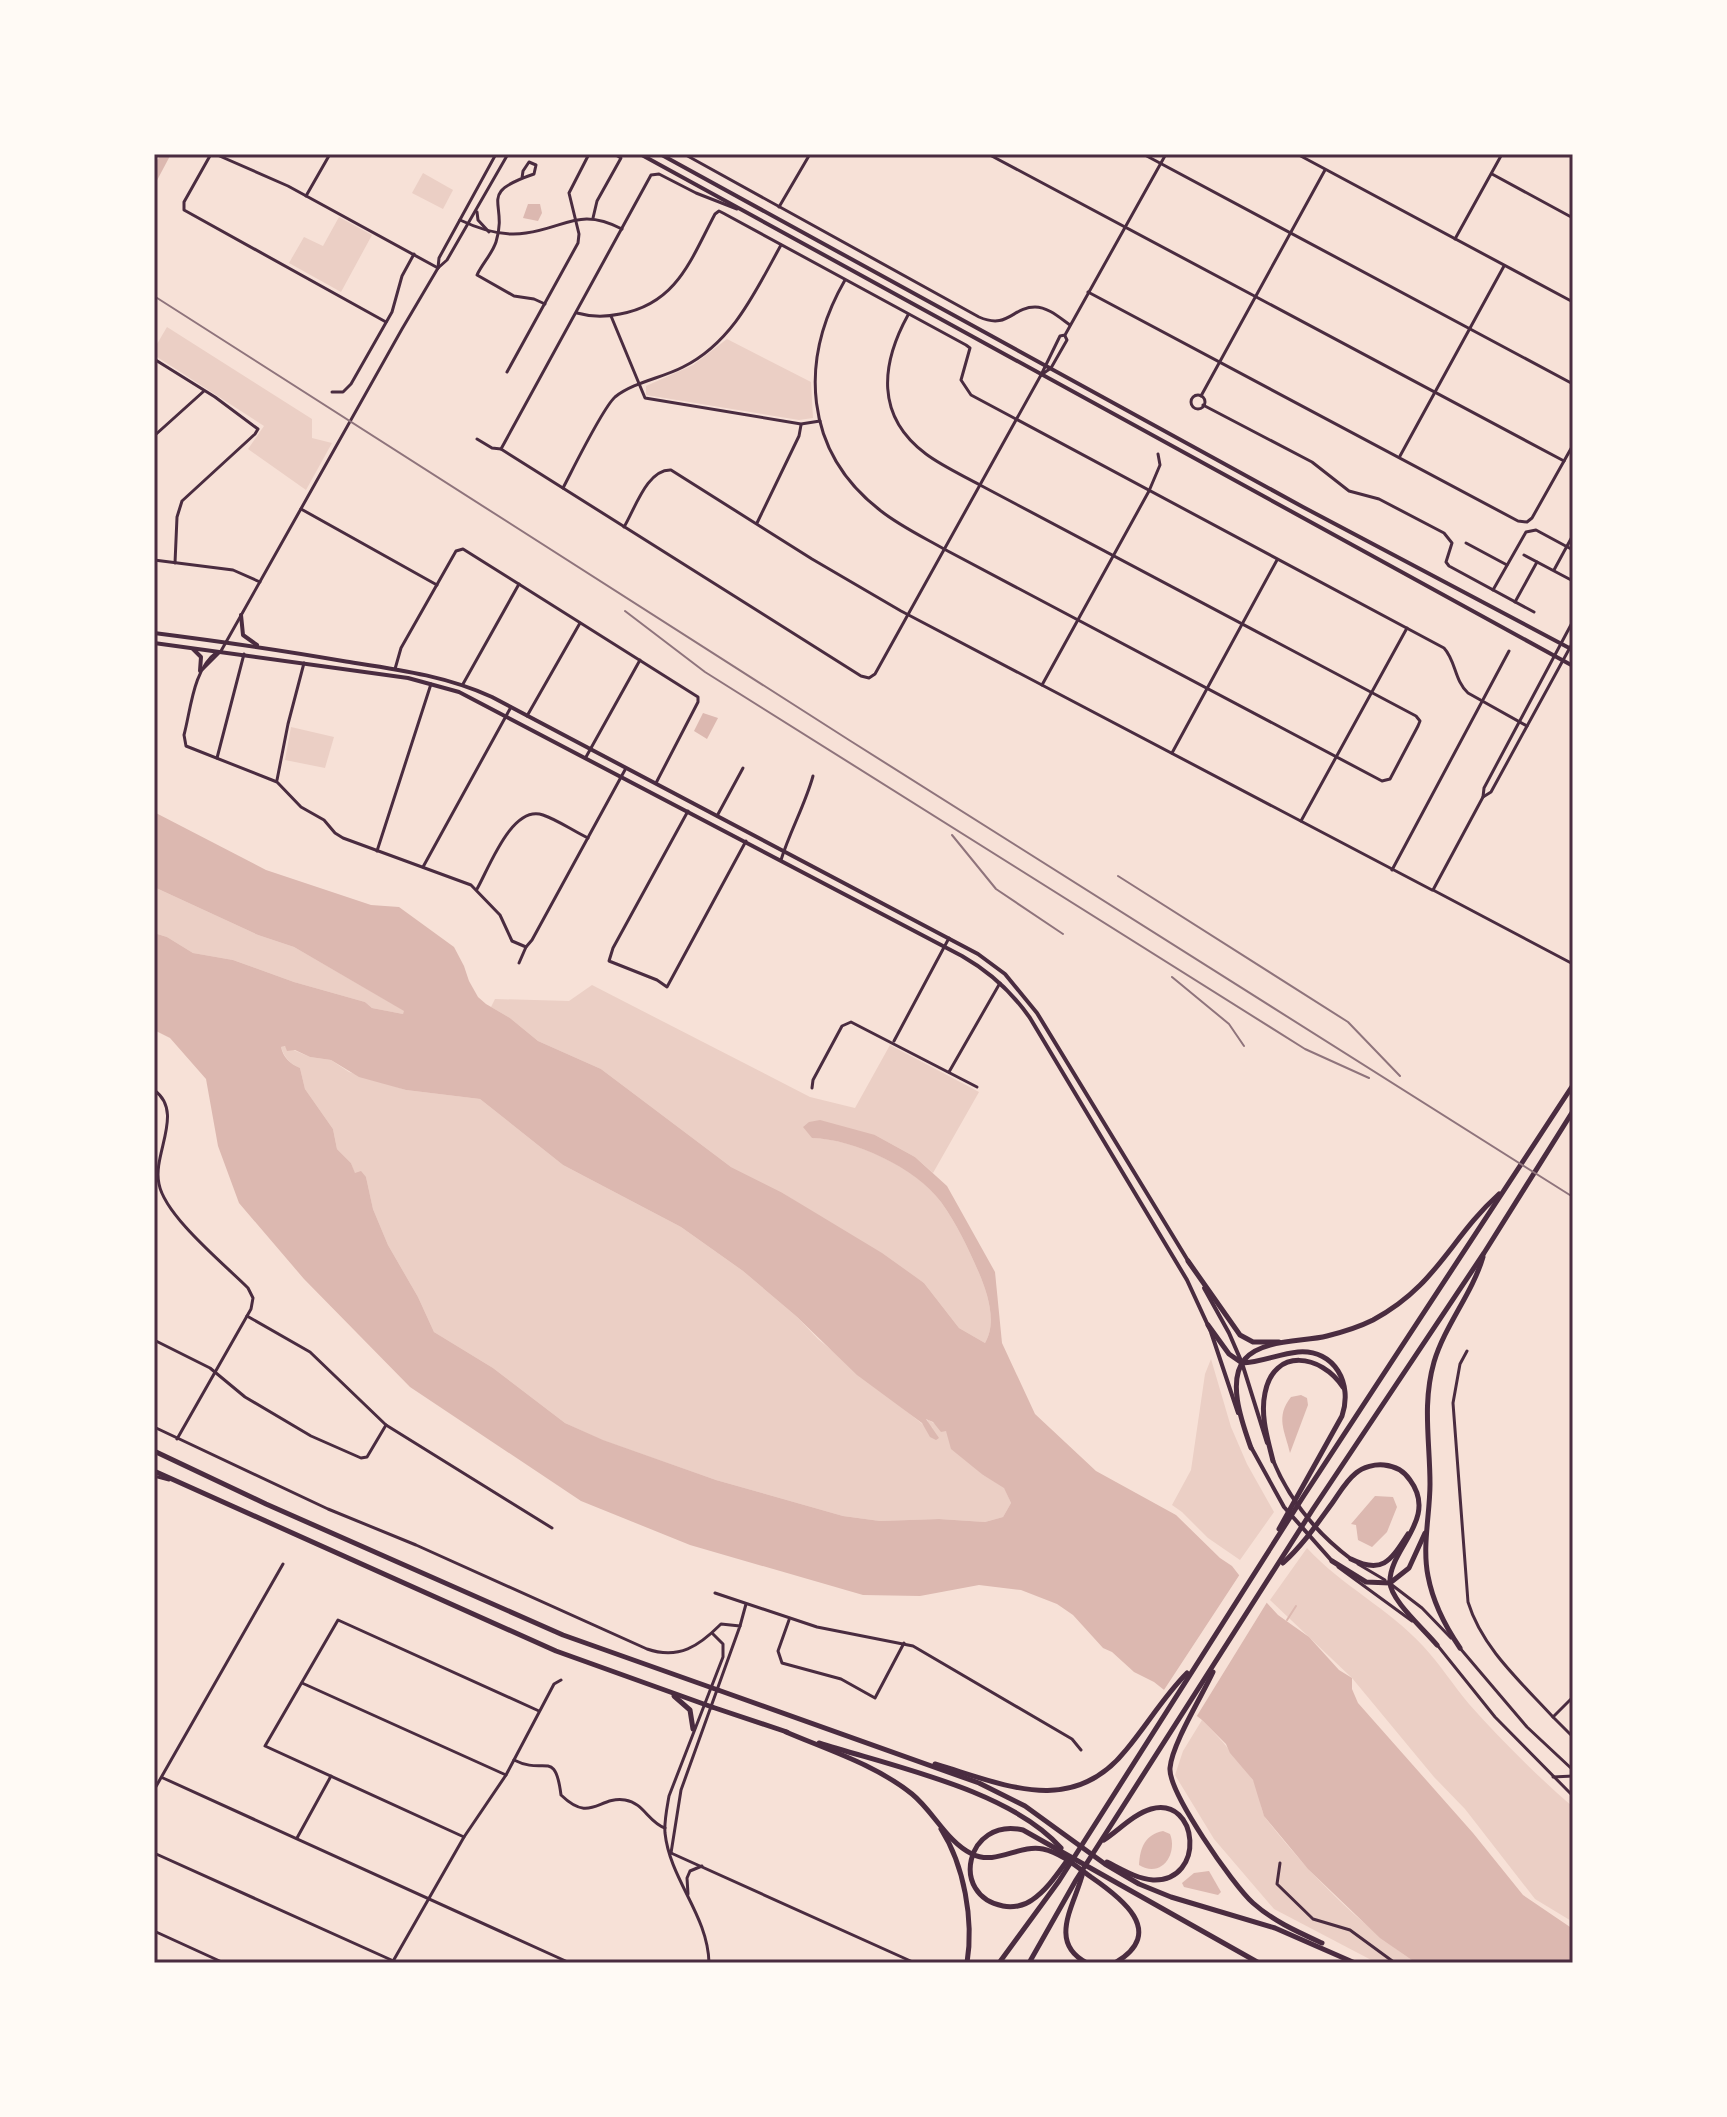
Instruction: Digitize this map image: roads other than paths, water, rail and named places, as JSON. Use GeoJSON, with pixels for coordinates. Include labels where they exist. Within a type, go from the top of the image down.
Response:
{"type":"FeatureCollection","features":[{"type":"Feature","properties":{"kind":"highway"},"geometry":{"type":"LineString","coordinates":[[1301,1494],[1573,1085]]}},
{"type":"Feature","properties":{"kind":"highway"},"geometry":{"type":"LineString","coordinates":[[1087,1963],[1073,1952],[1066,1936],[1068,1913],[1084,1868],[1313,1509],[1484,1253],[1573,1111]]}},
{"type":"Feature","properties":{"kind":"highway"},"geometry":{"type":"LineString","coordinates":[[1251,1448],[1238,1390],[1242,1363],[1259,1350],[1359,1326],[1403,1301],[1439,1267],[1486,1205],[1505,1188]]}},
{"type":"Feature","properties":{"kind":"highway"},"geometry":{"type":"LineString","coordinates":[[1460,1648],[1440,1616],[1428,1579],[1426,1555],[1430,1477],[1426,1418],[1430,1381],[1441,1344],[1478,1275],[1484,1253]]}},
{"type":"Feature","properties":{"kind":"highway"},"geometry":{"type":"LineString","coordinates":[[1188,1261],[1243,1338],[1262,1343],[1304,1341]]}},
{"type":"Feature","properties":{"kind":"highway"},"geometry":{"type":"LineString","coordinates":[[999,1963],[1025,1930],[1260,1565],[1338,1425],[1346,1399],[1345,1385],[1340,1372],[1329,1360],[1315,1354],[1297,1352],[1242,1363],[1224,1349],[1208,1325]]}},
{"type":"Feature","properties":{"kind":"highway"},"geometry":{"type":"LineString","coordinates":[[1273,1461],[1263,1401],[1267,1385],[1280,1368],[1300,1360],[1320,1364],[1338,1380],[1345,1390],[1346,1399]]}},
{"type":"Feature","properties":{"kind":"highway"},"geometry":{"type":"LineString","coordinates":[[154,1451],[563,1635],[998,1791],[1025,1806],[1112,1869],[1145,1887],[1275,1928],[1357,1963]]}},
{"type":"Feature","properties":{"kind":"highway"},"geometry":{"type":"LineString","coordinates":[[1276,1569],[1301,1546],[1355,1474],[1380,1465],[1401,1471],[1413,1484],[1418,1501],[1416,1520],[1393,1568],[1390,1583],[1398,1601],[1437,1645]]}},
{"type":"Feature","properties":{"kind":"highway"},"geometry":{"type":"LineString","coordinates":[[154,1473],[540,1644],[670,1693],[979,1796],[1035,1827],[1053,1839],[1064,1852]]}},
{"type":"Feature","properties":{"kind":"highway"},"geometry":{"type":"LineString","coordinates":[[1332,1561],[1366,1582],[1390,1583],[1407,1571],[1416,1558],[1429,1510]]}},
{"type":"Feature","properties":{"kind":"highway"},"geometry":{"type":"LineString","coordinates":[[1351,1559],[1372,1567],[1385,1564],[1416,1520]]}},
{"type":"Feature","properties":{"kind":"highway"},"geometry":{"type":"LineString","coordinates":[[1224,1650],[1171,1762],[1172,1783],[1239,1889],[1278,1921],[1357,1963]]}},
{"type":"Feature","properties":{"kind":"highway"},"geometry":{"type":"LineString","coordinates":[[879,1747],[1013,1787],[1052,1791],[1081,1784],[1103,1772],[1124,1753],[1173,1687],[1193,1667]]}},
{"type":"Feature","properties":{"kind":"highway"},"geometry":{"type":"LineString","coordinates":[[670,1693],[690,1710],[693,1729]]}},
{"type":"Feature","properties":{"kind":"highway"},"geometry":{"type":"LineString","coordinates":[[786,1732],[883,1774],[921,1802],[956,1843],[973,1854],[991,1858],[1028,1849],[1046,1850],[1063,1857],[1118,1896],[1134,1914],[1137,1932],[1130,1951],[1115,1963]]}},
{"type":"Feature","properties":{"kind":"highway"},"geometry":{"type":"LineString","coordinates":[[921,1802],[944,1833],[960,1874],[969,1930],[967,1963]]}},
{"type":"Feature","properties":{"kind":"highway"},"geometry":{"type":"LineString","coordinates":[[1065,1835],[1121,1870],[1149,1880],[1172,1876],[1185,1863],[1191,1847],[1190,1834],[1183,1820],[1155,1808],[1141,1813],[1103,1841]]}},
{"type":"Feature","properties":{"kind":"highway"},"geometry":{"type":"LineString","coordinates":[[1063,1870],[1031,1901],[1009,1907],[983,1896],[975,1885],[970,1869],[973,1853],[982,1838],[1015,1828],[1034,1834],[1133,1894],[1259,1963]]}},
{"type":"Feature","properties":{"kind":"highway"},"geometry":{"type":"LineString","coordinates":[[1029,1963],[1079,1882]]}},
{"type":"Feature","properties":{"kind":"main road"},"geometry":{"type":"LineString","coordinates":[[640,154],[1573,666]]}},
{"type":"Feature","properties":{"kind":"main road"},"geometry":{"type":"LineString","coordinates":[[660,154],[1303,507],[1572,649]]}},
{"type":"Feature","properties":{"kind":"main road"},"geometry":{"type":"LineString","coordinates":[[241,615],[241,631],[245,638],[263,648]]}},
{"type":"Feature","properties":{"kind":"main road"},"geometry":{"type":"LineString","coordinates":[[154,633],[395,669],[463,684],[949,938],[994,965],[1027,999],[1226,1327],[1242,1363],[1273,1461],[1287,1491],[1302,1513],[1351,1559]]}},
{"type":"Feature","properties":{"kind":"main road"},"geometry":{"type":"LineString","coordinates":[[154,643],[304,663],[431,684],[459,692],[973,962],[1000,983],[1030,1018],[1180,1267],[1208,1325],[1251,1448],[1281,1502],[1332,1561]]}},
{"type":"Feature","properties":{"kind":"main road"},"geometry":{"type":"LineString","coordinates":[[187,646],[200,655],[200,671]]}},
{"type":"Feature","properties":{"kind":"street"},"geometry":{"type":"LineString","coordinates":[[386,322],[184,207],[213,154],[306,196],[438,268]]}},
{"type":"Feature","properties":{"kind":"street"},"geometry":{"type":"LineString","coordinates":[[306,196],[330,154]]}},
{"type":"Feature","properties":{"kind":"street"},"geometry":{"type":"LineString","coordinates":[[438,268],[439,258],[496,154]]}},
{"type":"Feature","properties":{"kind":"street"},"geometry":{"type":"LineString","coordinates":[[508,154],[447,260],[438,268],[221,651],[213,655],[200,671],[183,743],[277,782],[301,807],[324,820],[335,833],[471,885],[500,915],[512,941],[526,947]]}},
{"type":"Feature","properties":{"kind":"street"},"geometry":{"type":"LineString","coordinates":[[507,372],[578,243],[569,193],[589,154]]}},
{"type":"Feature","properties":{"kind":"street"},"geometry":{"type":"LineString","coordinates":[[593,218],[597,201],[621,158],[614,154]]}},
{"type":"Feature","properties":{"kind":"street"},"geometry":{"type":"LineString","coordinates":[[684,154],[987,321],[998,322],[1028,308],[1039,307],[1070,325]]}},
{"type":"Feature","properties":{"kind":"street"},"geometry":{"type":"LineString","coordinates":[[779,207],[810,154]]}},
{"type":"Feature","properties":{"kind":"street"},"geometry":{"type":"LineString","coordinates":[[988,154],[1564,461]]}},
{"type":"Feature","properties":{"kind":"street"},"geometry":{"type":"LineString","coordinates":[[1143,154],[1573,384]]}},
{"type":"Feature","properties":{"kind":"street"},"geometry":{"type":"LineString","coordinates":[[1041,375],[1051,368],[1067,340],[1065,335],[1070,325],[1166,154]]}},
{"type":"Feature","properties":{"kind":"street"},"geometry":{"type":"LineString","coordinates":[[1297,154],[1573,302]]}},
{"type":"Feature","properties":{"kind":"street"},"geometry":{"type":"LineString","coordinates":[[1455,239],[1502,154]]}},
{"type":"Feature","properties":{"kind":"street"},"geometry":{"type":"LineString","coordinates":[[1325,170],[1201,396],[1203,405],[1312,462],[1349,491],[1379,499],[1444,533],[1452,543],[1447,559],[1449,566],[1534,612]]}},
{"type":"Feature","properties":{"kind":"street"},"geometry":{"type":"LineString","coordinates":[[501,449],[651,175],[657,173],[696,193],[746,212]]}},
{"type":"Feature","properties":{"kind":"street"},"geometry":{"type":"LineString","coordinates":[[1491,174],[1573,218]]}},
{"type":"Feature","properties":{"kind":"street"},"geometry":{"type":"LineString","coordinates":[[522,178],[507,185],[498,196],[498,233],[477,275],[514,296],[545,304]]}},
{"type":"Feature","properties":{"kind":"street"},"geometry":{"type":"LineString","coordinates":[[477,209],[478,220],[489,232]]}},
{"type":"Feature","properties":{"kind":"street"},"geometry":{"type":"LineString","coordinates":[[577,313],[611,316],[642,309],[669,291],[719,211],[970,348],[962,374],[966,391],[1407,628],[1448,653],[1462,687],[1482,702],[1528,726]]}},
{"type":"Feature","properties":{"kind":"street"},"geometry":{"type":"LineString","coordinates":[[460,220],[498,233],[523,234],[593,218],[622,229]]}},
{"type":"Feature","properties":{"kind":"street"},"geometry":{"type":"LineString","coordinates":[[563,488],[611,402],[638,385],[692,363],[724,337],[741,317],[781,245]]}},
{"type":"Feature","properties":{"kind":"street"},"geometry":{"type":"LineString","coordinates":[[332,392],[343,392],[351,384],[395,306],[402,276],[414,254]]}},
{"type":"Feature","properties":{"kind":"street"},"geometry":{"type":"LineString","coordinates":[[1399,457],[1504,266]]}},
{"type":"Feature","properties":{"kind":"street"},"geometry":{"type":"LineString","coordinates":[[845,280],[824,321],[817,348],[814,390],[820,421],[837,460],[857,490],[882,512],[944,549],[1386,782],[1420,721],[980,485],[919,448],[902,429],[892,409],[887,388],[888,363],[908,315]]}},
{"type":"Feature","properties":{"kind":"street"},"geometry":{"type":"LineString","coordinates":[[1088,292],[1518,521],[1527,522],[1532,518],[1573,445]]}},
{"type":"Feature","properties":{"kind":"street"},"geometry":{"type":"LineString","coordinates":[[611,316],[645,398],[801,424],[820,421]]}},
{"type":"Feature","properties":{"kind":"street"},"geometry":{"type":"LineString","coordinates":[[477,439],[492,448],[501,449],[861,676],[869,678],[875,674],[1060,336],[1065,335]]}},
{"type":"Feature","properties":{"kind":"street"},"geometry":{"type":"LineString","coordinates":[[154,359],[258,429],[182,501],[177,517],[175,563]]}},
{"type":"Feature","properties":{"kind":"street"},"geometry":{"type":"LineString","coordinates":[[154,436],[204,391]]}},
{"type":"Feature","properties":{"kind":"street"},"geometry":{"type":"LineString","coordinates":[[1201,396],[1195,396],[1191,403],[1198,409],[1203,405]]}},
{"type":"Feature","properties":{"kind":"street"},"geometry":{"type":"LineString","coordinates":[[757,523],[799,436],[801,424]]}},
{"type":"Feature","properties":{"kind":"street"},"geometry":{"type":"LineString","coordinates":[[1042,685],[1149,491],[1160,465],[1158,454]]}},
{"type":"Feature","properties":{"kind":"street"},"geometry":{"type":"LineString","coordinates":[[624,527],[651,479],[666,470],[675,472],[812,559],[907,613],[1573,964]]}},
{"type":"Feature","properties":{"kind":"street"},"geometry":{"type":"LineString","coordinates":[[301,509],[437,585]]}},
{"type":"Feature","properties":{"kind":"street"},"geometry":{"type":"LineString","coordinates":[[1493,590],[1524,534],[1530,530],[1536,530],[1573,550]]}},
{"type":"Feature","properties":{"kind":"street"},"geometry":{"type":"LineString","coordinates":[[1554,571],[1573,535]]}},
{"type":"Feature","properties":{"kind":"street"},"geometry":{"type":"LineString","coordinates":[[1466,543],[1507,565]]}},
{"type":"Feature","properties":{"kind":"street"},"geometry":{"type":"LineString","coordinates":[[395,669],[401,648],[458,549],[463,549],[699,700],[656,783]]}},
{"type":"Feature","properties":{"kind":"street"},"geometry":{"type":"LineString","coordinates":[[1524,555],[1573,581]]}},
{"type":"Feature","properties":{"kind":"street"},"geometry":{"type":"LineString","coordinates":[[1172,753],[1278,559]]}},
{"type":"Feature","properties":{"kind":"street"},"geometry":{"type":"LineString","coordinates":[[154,560],[233,570],[260,582]]}},
{"type":"Feature","properties":{"kind":"street"},"geometry":{"type":"LineString","coordinates":[[1515,602],[1537,562]]}},
{"type":"Feature","properties":{"kind":"street"},"geometry":{"type":"LineString","coordinates":[[463,684],[519,584]]}},
{"type":"Feature","properties":{"kind":"street"},"geometry":{"type":"LineString","coordinates":[[1433,890],[1573,621]]}},
{"type":"Feature","properties":{"kind":"street"},"geometry":{"type":"LineString","coordinates":[[527,716],[580,623]]}},
{"type":"Feature","properties":{"kind":"street"},"geometry":{"type":"LineString","coordinates":[[1301,821],[1407,628]]}},
{"type":"Feature","properties":{"kind":"street"},"geometry":{"type":"LineString","coordinates":[[1483,797],[1491,792],[1572,649],[1573,642]]}},
{"type":"Feature","properties":{"kind":"street"},"geometry":{"type":"LineString","coordinates":[[1392,870],[1509,651]]}},
{"type":"Feature","properties":{"kind":"street"},"geometry":{"type":"LineString","coordinates":[[217,758],[244,654]]}},
{"type":"Feature","properties":{"kind":"street"},"geometry":{"type":"LineString","coordinates":[[586,757],[640,660]]}},
{"type":"Feature","properties":{"kind":"street"},"geometry":{"type":"LineString","coordinates":[[277,782],[304,663]]}},
{"type":"Feature","properties":{"kind":"street"},"geometry":{"type":"LineString","coordinates":[[377,851],[431,684]]}},
{"type":"Feature","properties":{"kind":"street"},"geometry":{"type":"LineString","coordinates":[[423,867],[511,707]]}},
{"type":"Feature","properties":{"kind":"street"},"geometry":{"type":"LineString","coordinates":[[519,963],[626,768]]}},
{"type":"Feature","properties":{"kind":"street"},"geometry":{"type":"LineString","coordinates":[[717,816],[743,768]]}},
{"type":"Feature","properties":{"kind":"street"},"geometry":{"type":"LineString","coordinates":[[781,860],[813,776]]}},
{"type":"Feature","properties":{"kind":"street"},"geometry":{"type":"LineString","coordinates":[[688,811],[613,948],[609,961],[667,987],[746,841]]}},
{"type":"Feature","properties":{"kind":"street"},"geometry":{"type":"LineString","coordinates":[[477,889],[512,825],[525,815],[542,815],[588,838]]}},
{"type":"Feature","properties":{"kind":"street"},"geometry":{"type":"LineString","coordinates":[[893,1042],[949,938]]}},
{"type":"Feature","properties":{"kind":"street"},"geometry":{"type":"LineString","coordinates":[[949,1072],[1000,983]]}},
{"type":"Feature","properties":{"kind":"street"},"geometry":{"type":"LineString","coordinates":[[812,1088],[813,1080],[842,1026],[848,1022],[856,1023],[977,1087]]}},
{"type":"Feature","properties":{"kind":"street"},"geometry":{"type":"LineString","coordinates":[[154,1090],[164,1100],[168,1114],[157,1168],[163,1198],[174,1214],[248,1288],[253,1298],[247,1316],[177,1439]]}},
{"type":"Feature","properties":{"kind":"street"},"geometry":{"type":"LineString","coordinates":[[247,1316],[310,1352],[386,1425],[552,1528]]}},
{"type":"Feature","properties":{"kind":"street"},"geometry":{"type":"LineString","coordinates":[[154,1340],[210,1368],[245,1397],[311,1436],[361,1458],[367,1457],[386,1425]]}},
{"type":"Feature","properties":{"kind":"street"},"geometry":{"type":"LineString","coordinates":[[1467,1351],[1460,1364],[1453,1403],[1468,1602],[1488,1644],[1573,1737]]}},
{"type":"Feature","properties":{"kind":"street"},"geometry":{"type":"LineString","coordinates":[[154,1427],[602,1630],[662,1653],[689,1650],[724,1623],[740,1626]]}},
{"type":"Feature","properties":{"kind":"street"},"geometry":{"type":"LineString","coordinates":[[1351,1559],[1422,1608],[1513,1712],[1573,1770]]}},
{"type":"Feature","properties":{"kind":"street"},"geometry":{"type":"LineString","coordinates":[[1332,1561],[1353,1580],[1410,1620],[1437,1645],[1495,1717],[1573,1796]]}},
{"type":"Feature","properties":{"kind":"street"},"geometry":{"type":"LineString","coordinates":[[154,1790],[283,1564]]}},
{"type":"Feature","properties":{"kind":"street"},"geometry":{"type":"LineString","coordinates":[[715,1593],[817,1627],[904,1643],[916,1648],[1072,1739],[1081,1750]]}},
{"type":"Feature","properties":{"kind":"street"},"geometry":{"type":"LineString","coordinates":[[671,1853],[681,1790],[746,1604]]}},
{"type":"Feature","properties":{"kind":"street"},"geometry":{"type":"LineString","coordinates":[[789,1618],[778,1651],[782,1663],[841,1679],[875,1698],[904,1643]]}},
{"type":"Feature","properties":{"kind":"street"},"geometry":{"type":"LineString","coordinates":[[464,1837],[265,1746],[338,1620],[539,1711]]}},
{"type":"Feature","properties":{"kind":"street"},"geometry":{"type":"LineString","coordinates":[[709,1963],[707,1940],[671,1853],[665,1828],[669,1796],[724,1649],[713,1634]]}},
{"type":"Feature","properties":{"kind":"street"},"geometry":{"type":"LineString","coordinates":[[154,1853],[395,1962],[464,1837],[506,1775],[554,1684],[561,1680]]}},
{"type":"Feature","properties":{"kind":"street"},"geometry":{"type":"LineString","coordinates":[[302,1683],[506,1775]]}},
{"type":"Feature","properties":{"kind":"street"},"geometry":{"type":"LineString","coordinates":[[1553,1717],[1573,1697]]}},
{"type":"Feature","properties":{"kind":"street"},"geometry":{"type":"LineString","coordinates":[[1567,1764],[1573,1759]]}},
{"type":"Feature","properties":{"kind":"street"},"geometry":{"type":"LineString","coordinates":[[514,1760],[530,1767],[549,1765],[556,1770],[560,1777],[561,1795],[580,1808],[594,1809],[608,1801],[624,1800],[640,1806],[655,1823],[665,1828]]}},
{"type":"Feature","properties":{"kind":"street"},"geometry":{"type":"LineString","coordinates":[[297,1838],[331,1776]]}},
{"type":"Feature","properties":{"kind":"street"},"geometry":{"type":"LineString","coordinates":[[1553,1777],[1573,1776]]}},
{"type":"Feature","properties":{"kind":"street"},"geometry":{"type":"LineString","coordinates":[[163,1778],[567,1963]]}},
{"type":"Feature","properties":{"kind":"street"},"geometry":{"type":"LineString","coordinates":[[671,1853],[914,1962]]}},
{"type":"Feature","properties":{"kind":"street"},"geometry":{"type":"LineString","coordinates":[[1280,1863],[1277,1884],[1313,1919],[1350,1930],[1395,1963]]}},
{"type":"Feature","properties":{"kind":"street"},"geometry":{"type":"LineString","coordinates":[[689,1897],[687,1878],[690,1871],[702,1866]]}},
{"type":"Feature","properties":{"kind":"street"},"geometry":{"type":"LineString","coordinates":[[154,1931],[224,1963]]}},
{"type":"Feature","properties":{"kind":"waterway"},"geometry":{"type":"LineString","coordinates":[[1287,1620],[1296,1606]]}},
{"type":"Feature","properties":{"kind":"railway"},"geometry":{"type":"LineString","coordinates":[[154,296],[1573,1197]]}},
{"type":"Feature","properties":{"kind":"railway"},"geometry":{"type":"LineString","coordinates":[[625,611],[705,672],[1305,1049],[1369,1078]]}},
{"type":"Feature","properties":{"kind":"railway"},"geometry":{"type":"LineString","coordinates":[[952,835],[996,889],[1063,934]]}},
{"type":"Feature","properties":{"kind":"railway"},"geometry":{"type":"LineString","coordinates":[[1118,876],[1348,1022],[1400,1076]]}},
{"type":"Feature","properties":{"kind":"railway"},"geometry":{"type":"LineString","coordinates":[[1172,977],[1229,1024],[1244,1046]]}}]}
